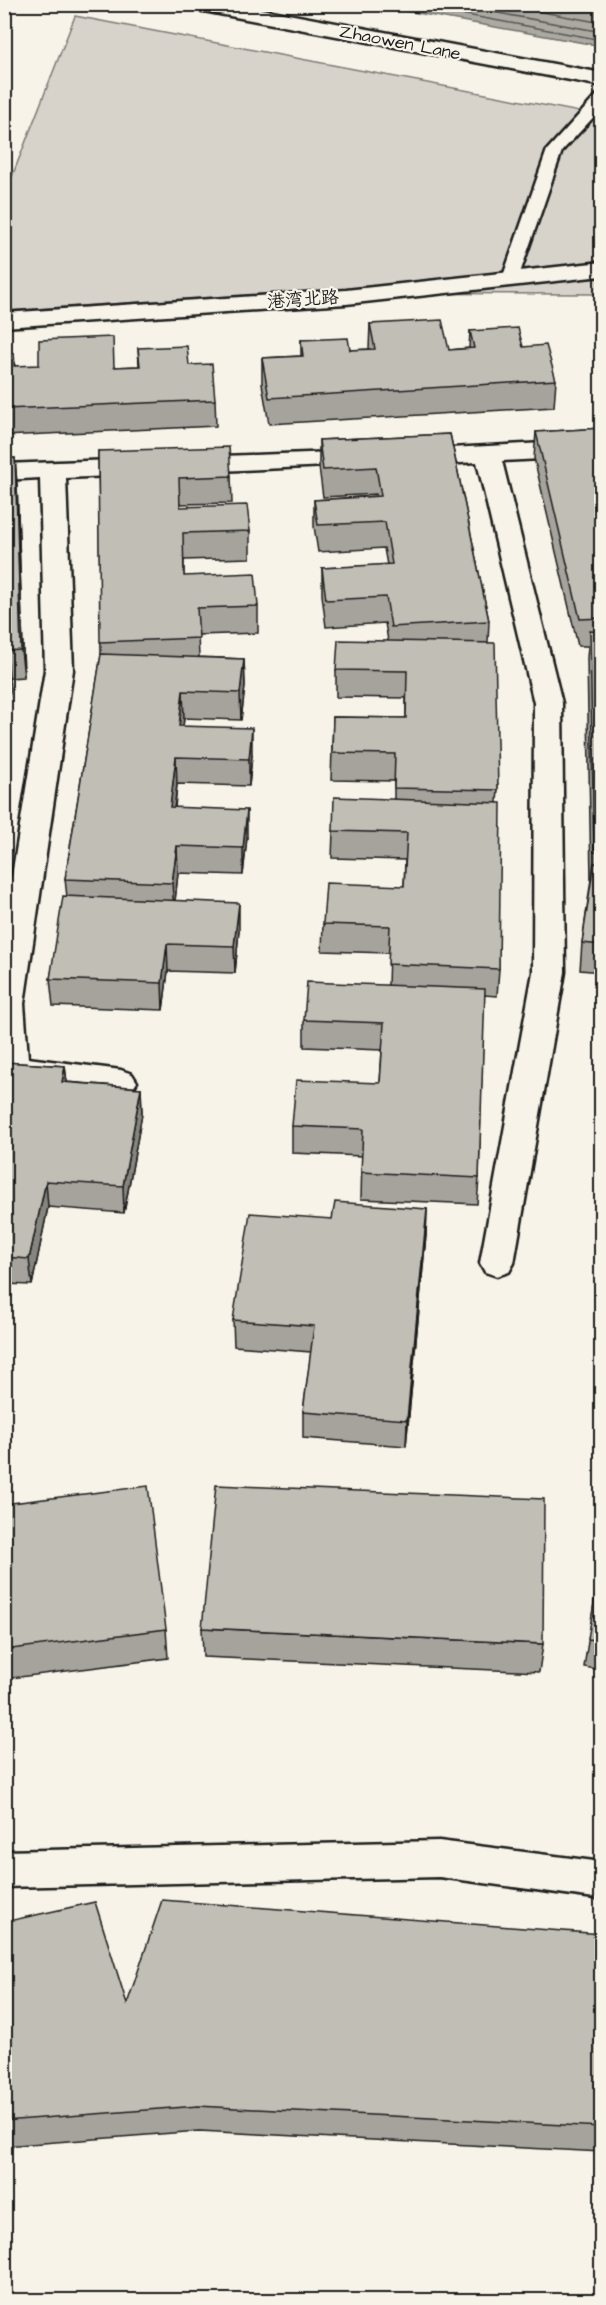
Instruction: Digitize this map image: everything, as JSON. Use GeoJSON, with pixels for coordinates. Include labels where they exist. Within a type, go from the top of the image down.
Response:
{"type":"FeatureCollection","features":[{"type":"Feature","properties":{"kind":"street","name":"Zhaowen Lane"},"geometry":{"type":"LineString","coordinates":[[198,4],[602,80]]}},
{"type":"Feature","properties":{"kind":"street","name":"港湾北路"},"geometry":{"type":"LineString","coordinates":[[4,320],[346,297],[602,269]]}},
{"type":"Feature","properties":{"kind":"street"},"geometry":{"type":"LineString","coordinates":[[4,472],[488,455],[602,448]]}},
{"type":"Feature","properties":{"kind":"street"},"geometry":{"type":"LineString","coordinates":[[488,455],[549,715],[549,972],[498,1263]]}},
{"type":"Feature","properties":{"kind":"street"},"geometry":{"type":"LineString","coordinates":[[53,470],[59,670],[8,1004],[13,1068],[121,1082]]}},
{"type":"Feature","properties":{"kind":"street"},"geometry":{"type":"LineString","coordinates":[[4,1869],[439,1858],[602,1881]]}},
{"type":"Feature","properties":{"kind":"lane"},"geometry":{"type":"LineString","coordinates":[[510,279],[555,150],[602,98]]}},
{"type":"Feature","properties":{"kind":"shaded area"},"geometry":{"type":"Polygon","coordinates":[[[75,16],[601,116],[601,294],[283,293],[5,311],[4,197],[75,16]]]}},
{"type":"Feature","properties":{"kind":"water"},"geometry":{"type":"Polygon","coordinates":[[[373,5],[601,5],[601,46],[373,5]]]}},
{"type":"Feature","properties":{"kind":"building"},"geometry":{"type":"Polygon","coordinates":[[[442,320],[449,350],[474,348],[470,331],[518,328],[523,347],[546,345],[556,380],[269,398],[262,358],[303,356],[301,340],[348,338],[350,350],[375,349],[370,324],[442,320]]]}},
{"type":"Feature","properties":{"kind":"building"},"geometry":{"type":"Polygon","coordinates":[[[113,337],[114,367],[140,366],[138,348],[187,346],[189,365],[212,364],[215,400],[4,409],[4,353],[14,353],[14,366],[39,365],[39,340],[113,337]]]}},
{"type":"Feature","properties":{"kind":"building"},"geometry":{"type":"Polygon","coordinates":[[[602,428],[602,618],[580,619],[536,432],[602,428]]]}},
{"type":"Feature","properties":{"kind":"building"},"geometry":{"type":"Polygon","coordinates":[[[450,434],[489,621],[391,627],[386,597],[326,600],[322,568],[392,564],[385,522],[318,525],[314,500],[381,496],[376,467],[323,470],[319,440],[450,434]]]}},
{"type":"Feature","properties":{"kind":"building"},"geometry":{"type":"Polygon","coordinates":[[[229,447],[231,476],[179,478],[180,507],[247,505],[250,531],[183,533],[184,576],[255,573],[258,606],[197,608],[199,638],[100,642],[98,451],[229,447]]]}},
{"type":"Feature","properties":{"kind":"building"},"geometry":{"type":"Polygon","coordinates":[[[15,458],[21,650],[4,651],[4,459],[15,458]]]}},
{"type":"Feature","properties":{"kind":"building"},"geometry":{"type":"Polygon","coordinates":[[[590,631],[602,632],[602,852],[594,852],[590,631]]]}},
{"type":"Feature","properties":{"kind":"building"},"geometry":{"type":"Polygon","coordinates":[[[338,640],[495,643],[498,790],[394,788],[395,754],[332,753],[333,717],[406,718],[407,671],[336,670],[338,640]]]}},
{"type":"Feature","properties":{"kind":"building"},"geometry":{"type":"Polygon","coordinates":[[[101,654],[244,659],[240,693],[183,691],[179,726],[252,728],[249,759],[176,757],[170,807],[247,810],[243,848],[177,846],[172,883],[65,879],[101,654]]]}},
{"type":"Feature","properties":{"kind":"building"},"geometry":{"type":"Polygon","coordinates":[[[4,663],[8,663],[4,682],[4,663]]]}},
{"type":"Feature","properties":{"kind":"building"},"geometry":{"type":"Polygon","coordinates":[[[334,797],[501,803],[499,969],[388,964],[390,926],[323,924],[326,883],[404,886],[407,833],[333,831],[334,797]]]}},
{"type":"Feature","properties":{"kind":"building"},"geometry":{"type":"Polygon","coordinates":[[[594,863],[602,864],[602,945],[582,943],[594,863]]]}},
{"type":"Feature","properties":{"kind":"building"},"geometry":{"type":"Polygon","coordinates":[[[63,896],[239,903],[234,946],[167,944],[162,983],[50,979],[63,896]]]}},
{"type":"Feature","properties":{"kind":"building"},"geometry":{"type":"Polygon","coordinates":[[[307,982],[485,989],[479,1178],[361,1172],[363,1129],[292,1126],[296,1080],[380,1083],[384,1023],[304,1020],[307,982]]]}},
{"type":"Feature","properties":{"kind":"building"},"geometry":{"type":"Polygon","coordinates":[[[4,1062],[65,1066],[62,1082],[141,1088],[123,1186],[46,1181],[29,1259],[4,1257],[4,1062]]]}},
{"type":"Feature","properties":{"kind":"building"},"geometry":{"type":"Polygon","coordinates":[[[335,1202],[427,1209],[407,1420],[303,1412],[314,1326],[233,1320],[250,1213],[332,1219],[335,1202]]]}},
{"type":"Feature","properties":{"kind":"building"},"geometry":{"type":"Polygon","coordinates":[[[216,1485],[544,1499],[543,1644],[202,1628],[216,1485]]]}},
{"type":"Feature","properties":{"kind":"building"},"geometry":{"type":"Polygon","coordinates":[[[148,1486],[166,1629],[4,1650],[4,1504],[148,1486]]]}},
{"type":"Feature","properties":{"kind":"building"},"geometry":{"type":"Polygon","coordinates":[[[602,1554],[602,1641],[588,1639],[602,1554]]]}},
{"type":"Feature","properties":{"kind":"building"},"geometry":{"type":"Polygon","coordinates":[[[162,1900],[602,1934],[602,2127],[198,2106],[4,2121],[4,1922],[95,1902],[127,2004],[162,1900]]]}}]}
